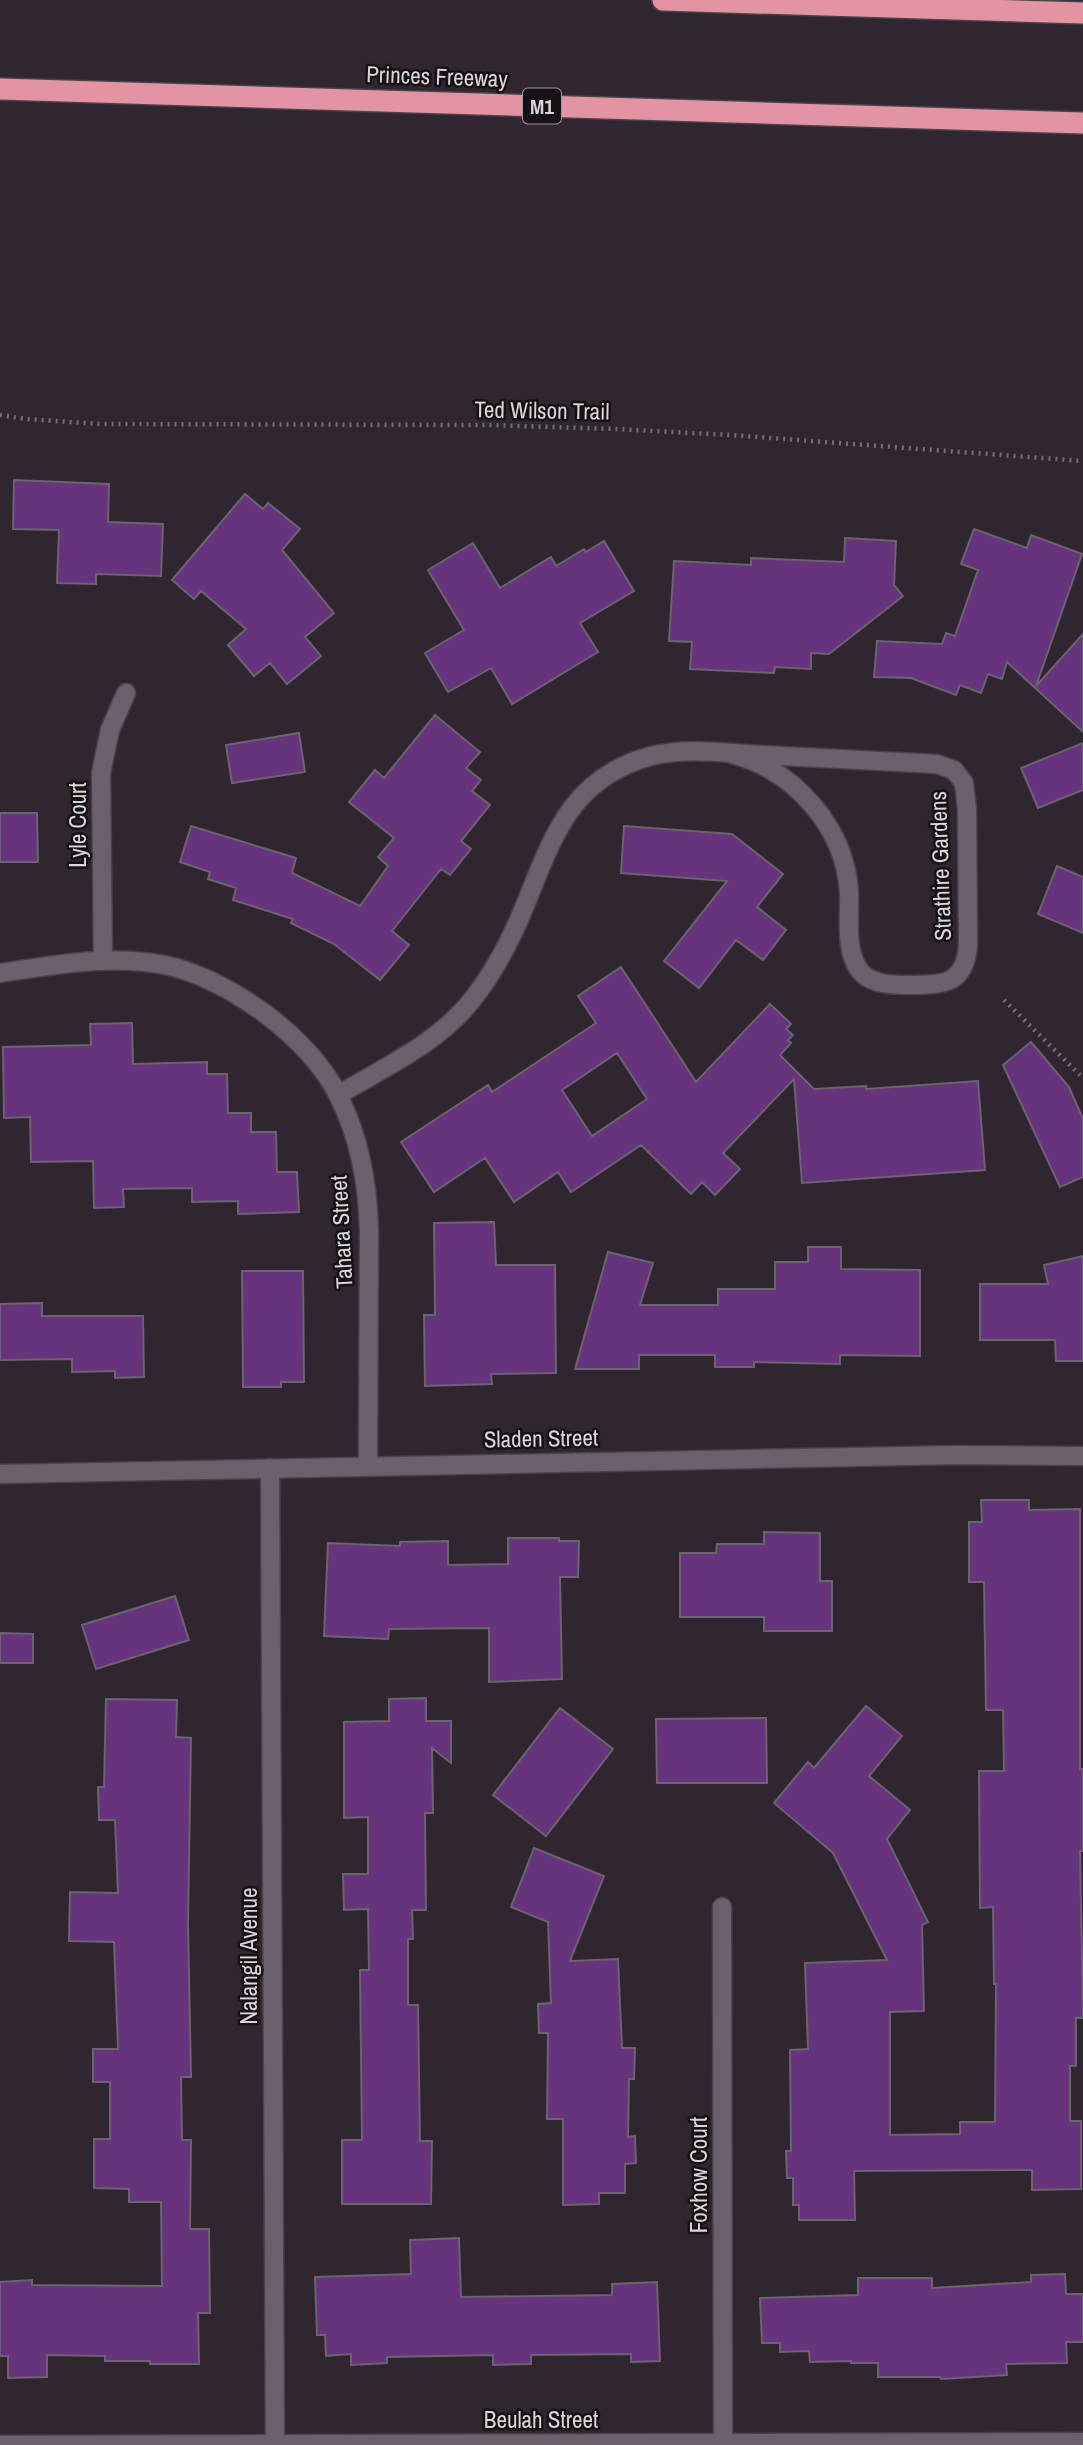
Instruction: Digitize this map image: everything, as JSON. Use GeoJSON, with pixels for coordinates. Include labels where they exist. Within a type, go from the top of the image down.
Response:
{"type":"FeatureCollection","features":[{"type":"Feature","properties":{"kind":"highway"},"geometry":{"type":"LineString","coordinates":[[663,0],[1083,13]]}},
{"type":"Feature","properties":{"kind":"highway","name":"Princes Freeway"},"geometry":{"type":"LineString","coordinates":[[0,89],[1083,123]]}},
{"type":"Feature","properties":{"kind":"street","name":"Lyle Court"},"geometry":{"type":"LineString","coordinates":[[103,961],[101,773],[110,730],[126,693]]}},
{"type":"Feature","properties":{"kind":"street","name":"Strathire Gardens"},"geometry":{"type":"LineString","coordinates":[[338,1095],[418,1049],[470,1002],[502,956],[554,835],[585,793],[614,771],[650,757],[688,751],[937,764],[960,775],[964,783],[967,809],[968,942],[965,962],[956,977],[942,983],[881,983],[871,980],[859,970],[851,950],[848,883],[828,825],[816,809],[786,780],[758,763],[732,754]]}},
{"type":"Feature","properties":{"kind":"street","name":"Tahara Street"},"geometry":{"type":"LineString","coordinates":[[0,973],[56,964],[103,961],[144,962],[185,970],[209,979],[265,1014],[316,1063],[338,1095],[354,1132],[368,1193],[368,1465]]}},
{"type":"Feature","properties":{"kind":"street","name":"Sladen Street"},"geometry":{"type":"LineString","coordinates":[[0,1474],[957,1455],[1083,1456]]}},
{"type":"Feature","properties":{"kind":"street","name":"Nalangil Avenue"},"geometry":{"type":"LineString","coordinates":[[270,1468],[275,2444]]}},
{"type":"Feature","properties":{"kind":"street","name":"Foxhow Court"},"geometry":{"type":"LineString","coordinates":[[722,1907],[723,2443]]}},
{"type":"Feature","properties":{"kind":"street","name":"Beulah Street"},"geometry":{"type":"LineString","coordinates":[[0,2445],[1083,2442]]}},
{"type":"Feature","properties":{"kind":"path","name":"Ted Wilson Trail"},"geometry":{"type":"LineString","coordinates":[[0,415],[100,424],[488,425],[616,429],[1083,461]]}},
{"type":"Feature","properties":{"kind":"path"},"geometry":{"type":"LineString","coordinates":[[1004,1000],[1083,1078]]}},
{"type":"Feature","properties":{"kind":"building"},"geometry":{"type":"Polygon","coordinates":[[[14,480],[109,484],[108,522],[163,524],[161,576],[96,574],[96,584],[57,583],[59,530],[13,529],[14,480]]]}},
{"type":"Feature","properties":{"kind":"building"},"geometry":{"type":"Polygon","coordinates":[[[245,494],[263,509],[268,503],[300,529],[282,550],[334,613],[305,637],[321,656],[287,684],[270,663],[254,676],[228,645],[246,629],[201,591],[194,599],[172,580],[245,494]]]}},
{"type":"Feature","properties":{"kind":"building"},"geometry":{"type":"Polygon","coordinates":[[[974,529],[1027,548],[1031,535],[1082,554],[1036,686],[1083,634],[1083,732],[1007,662],[1002,679],[988,674],[981,693],[960,685],[956,695],[911,678],[874,677],[877,641],[942,644],[946,633],[955,636],[978,570],[961,564],[974,529]]]}},
{"type":"Feature","properties":{"kind":"building"},"geometry":{"type":"Polygon","coordinates":[[[845,538],[896,541],[894,585],[903,596],[829,654],[811,653],[811,669],[775,667],[774,673],[690,669],[692,642],[669,641],[674,561],[751,565],[751,558],[844,562],[845,538]]]}},
{"type":"Feature","properties":{"kind":"building"},"geometry":{"type":"Polygon","coordinates":[[[604,541],[634,591],[580,623],[598,652],[512,704],[491,668],[448,692],[425,653],[464,630],[428,570],[473,543],[500,588],[551,557],[556,566],[584,549],[586,552],[604,541]]]}},
{"type":"Feature","properties":{"kind":"building"},"geometry":{"type":"Polygon","coordinates":[[[435,715],[480,752],[466,768],[481,780],[472,791],[490,805],[461,841],[471,849],[450,875],[441,869],[392,931],[409,945],[380,980],[334,944],[291,923],[293,919],[233,900],[236,888],[208,879],[210,872],[180,862],[191,826],[296,858],[292,873],[360,906],[388,866],[378,857],[394,838],[349,802],[375,770],[384,778],[435,715]]]}},
{"type":"Feature","properties":{"kind":"building"},"geometry":{"type":"Polygon","coordinates":[[[299,733],[305,772],[232,783],[226,745],[299,733]]]}},
{"type":"Feature","properties":{"kind":"building"},"geometry":{"type":"Polygon","coordinates":[[[1083,743],[1083,790],[1038,808],[1021,768],[1083,743]]]}},
{"type":"Feature","properties":{"kind":"building"},"geometry":{"type":"Polygon","coordinates":[[[0,813],[37,813],[38,862],[0,862],[0,813]]]}},
{"type":"Feature","properties":{"kind":"building"},"geometry":{"type":"Polygon","coordinates":[[[624,826],[732,834],[783,874],[757,907],[786,930],[763,960],[736,940],[699,988],[664,961],[727,881],[621,873],[624,826]]]}},
{"type":"Feature","properties":{"kind":"building"},"geometry":{"type":"Polygon","coordinates":[[[1057,866],[1083,877],[1083,933],[1038,914],[1057,866]]]}},
{"type":"Feature","properties":{"kind":"building"},"geometry":{"type":"Polygon","coordinates":[[[621,967],[696,1082],[770,1004],[791,1024],[786,1029],[793,1035],[788,1040],[791,1043],[780,1055],[814,1089],[866,1086],[866,1089],[978,1081],[985,1170],[802,1183],[794,1079],[723,1153],[740,1169],[715,1195],[702,1182],[691,1194],[641,1145],[571,1192],[558,1172],[514,1202],[485,1158],[434,1192],[401,1142],[488,1085],[492,1092],[596,1023],[578,996],[621,967]],[[617,1053],[562,1090],[592,1136],[647,1099],[617,1053]]]}},
{"type":"Feature","properties":{"kind":"building"},"geometry":{"type":"Polygon","coordinates":[[[132,1023],[133,1064],[207,1062],[207,1074],[227,1074],[228,1113],[251,1113],[251,1132],[276,1132],[277,1172],[297,1172],[299,1212],[238,1214],[238,1201],[192,1202],[192,1188],[123,1189],[124,1207],[94,1208],[93,1161],[31,1162],[30,1117],[4,1118],[3,1047],[91,1045],[90,1024],[132,1023]]]}},
{"type":"Feature","properties":{"kind":"building"},"geometry":{"type":"Polygon","coordinates":[[[1031,1042],[1069,1087],[1083,1119],[1083,1177],[1060,1187],[1003,1065],[1031,1042]]]}},
{"type":"Feature","properties":{"kind":"building"},"geometry":{"type":"Polygon","coordinates":[[[494,1222],[496,1265],[555,1265],[556,1373],[491,1374],[492,1384],[425,1386],[424,1315],[435,1315],[434,1223],[494,1222]]]}},
{"type":"Feature","properties":{"kind":"building"},"geometry":{"type":"Polygon","coordinates":[[[808,1247],[841,1247],[841,1269],[920,1270],[920,1356],[840,1355],[840,1364],[754,1362],[754,1367],[715,1367],[715,1355],[639,1355],[639,1369],[575,1369],[608,1252],[653,1263],[640,1305],[718,1305],[718,1289],[775,1289],[775,1262],[808,1262],[808,1247]]]}},
{"type":"Feature","properties":{"kind":"building"},"geometry":{"type":"Polygon","coordinates":[[[1083,1256],[1083,1361],[1056,1361],[1055,1340],[980,1340],[980,1284],[1048,1284],[1044,1265],[1083,1256]]]}},
{"type":"Feature","properties":{"kind":"building"},"geometry":{"type":"Polygon","coordinates":[[[242,1271],[303,1271],[304,1382],[281,1382],[281,1387],[243,1387],[242,1271]]]}},
{"type":"Feature","properties":{"kind":"building"},"geometry":{"type":"Polygon","coordinates":[[[42,1303],[42,1316],[143,1316],[144,1377],[115,1378],[115,1371],[72,1372],[72,1359],[0,1360],[0,1304],[42,1303]]]}},
{"type":"Feature","properties":{"kind":"building"},"geometry":{"type":"Polygon","coordinates":[[[981,1500],[1029,1500],[1029,1510],[1080,1509],[1083,2018],[1076,2018],[1076,2066],[1070,2066],[1070,2121],[1081,2121],[1081,2189],[1032,2190],[1032,2170],[854,2171],[855,2220],[799,2220],[799,2205],[793,2205],[793,2178],[787,2178],[786,2151],[791,2151],[790,2050],[808,2049],[805,1963],[887,1960],[833,1853],[774,1803],[808,1762],[814,1768],[866,1706],[902,1736],[869,1776],[910,1810],[887,1839],[928,1922],[922,1925],[924,2011],[890,2012],[890,2135],[960,2134],[960,2122],[995,2122],[996,1984],[993,1907],[980,1908],[979,1771],[1004,1771],[1003,1710],[986,1710],[984,1582],[969,1582],[969,1522],[982,1522],[981,1500]]]}},
{"type":"Feature","properties":{"kind":"building"},"geometry":{"type":"Polygon","coordinates":[[[764,1532],[820,1533],[820,1581],[832,1581],[832,1631],[764,1631],[764,1617],[680,1617],[680,1553],[716,1553],[717,1544],[764,1544],[764,1532]]]}},
{"type":"Feature","properties":{"kind":"building"},"geometry":{"type":"Polygon","coordinates":[[[508,1538],[559,1538],[559,1541],[579,1541],[578,1577],[560,1577],[562,1679],[489,1682],[489,1628],[389,1629],[388,1639],[324,1636],[328,1543],[400,1546],[400,1542],[448,1541],[448,1565],[508,1564],[508,1538]]]}},
{"type":"Feature","properties":{"kind":"building"},"geometry":{"type":"Polygon","coordinates":[[[175,1596],[189,1640],[96,1669],[82,1625],[175,1596]]]}},
{"type":"Feature","properties":{"kind":"building"},"geometry":{"type":"Polygon","coordinates":[[[0,1633],[33,1634],[33,1663],[0,1663],[0,1633]]]}},
{"type":"Feature","properties":{"kind":"building"},"geometry":{"type":"Polygon","coordinates":[[[426,1698],[426,1721],[451,1721],[451,1763],[432,1748],[433,1813],[425,1813],[426,1910],[412,1910],[413,1939],[408,1939],[408,2005],[418,2005],[420,2141],[432,2141],[431,2204],[342,2204],[342,2140],[362,2140],[360,1970],[369,1970],[368,1909],[344,1910],[343,1874],[368,1874],[368,1817],[344,1818],[344,1722],[389,1721],[389,1699],[426,1698]]]}},
{"type":"Feature","properties":{"kind":"building"},"geometry":{"type":"Polygon","coordinates":[[[106,1699],[177,1700],[176,1737],[191,1738],[188,1924],[191,2077],[181,2077],[182,2140],[191,2140],[190,2229],[209,2229],[210,2313],[198,2313],[199,2364],[150,2364],[150,2361],[105,2361],[105,2356],[47,2355],[47,2377],[8,2378],[8,2356],[0,2356],[0,2282],[32,2280],[32,2285],[162,2286],[161,2202],[129,2202],[129,2189],[94,2188],[94,2139],[110,2139],[110,2082],[93,2082],[93,2049],[118,2049],[114,1942],[69,1941],[70,1892],[118,1893],[115,1820],[99,1820],[98,1787],[104,1787],[106,1699]]]}},
{"type":"Feature","properties":{"kind":"building"},"geometry":{"type":"Polygon","coordinates":[[[560,1708],[613,1749],[546,1836],[493,1795],[560,1708]]]}},
{"type":"Feature","properties":{"kind":"building"},"geometry":{"type":"Polygon","coordinates":[[[766,1718],[767,1783],[657,1783],[656,1719],[766,1718]]]}},
{"type":"Feature","properties":{"kind":"building"},"geometry":{"type":"Polygon","coordinates":[[[534,1848],[604,1876],[570,1961],[618,1959],[622,2048],[635,2048],[634,2079],[629,2079],[628,2137],[635,2136],[636,2163],[625,2164],[625,2193],[599,2193],[599,2204],[563,2205],[563,2119],[547,2119],[548,2033],[539,2033],[538,2004],[551,2003],[548,1922],[511,1907],[534,1848]]]}},
{"type":"Feature","properties":{"kind":"building"},"geometry":{"type":"Polygon","coordinates":[[[459,2238],[461,2297],[612,2295],[612,2284],[657,2282],[660,2361],[631,2362],[631,2354],[531,2355],[531,2364],[493,2365],[493,2355],[387,2357],[387,2363],[351,2365],[351,2354],[326,2356],[325,2335],[317,2335],[315,2277],[411,2274],[410,2240],[459,2238]]]}},
{"type":"Feature","properties":{"kind":"building"},"geometry":{"type":"Polygon","coordinates":[[[1065,2274],[1066,2294],[1083,2294],[1083,2342],[1066,2342],[1067,2363],[1006,2364],[1007,2375],[941,2379],[878,2377],[878,2363],[810,2362],[809,2351],[780,2352],[780,2343],[762,2343],[760,2298],[858,2295],[858,2278],[932,2278],[932,2288],[1031,2282],[1031,2275],[1065,2274]]]}}]}
